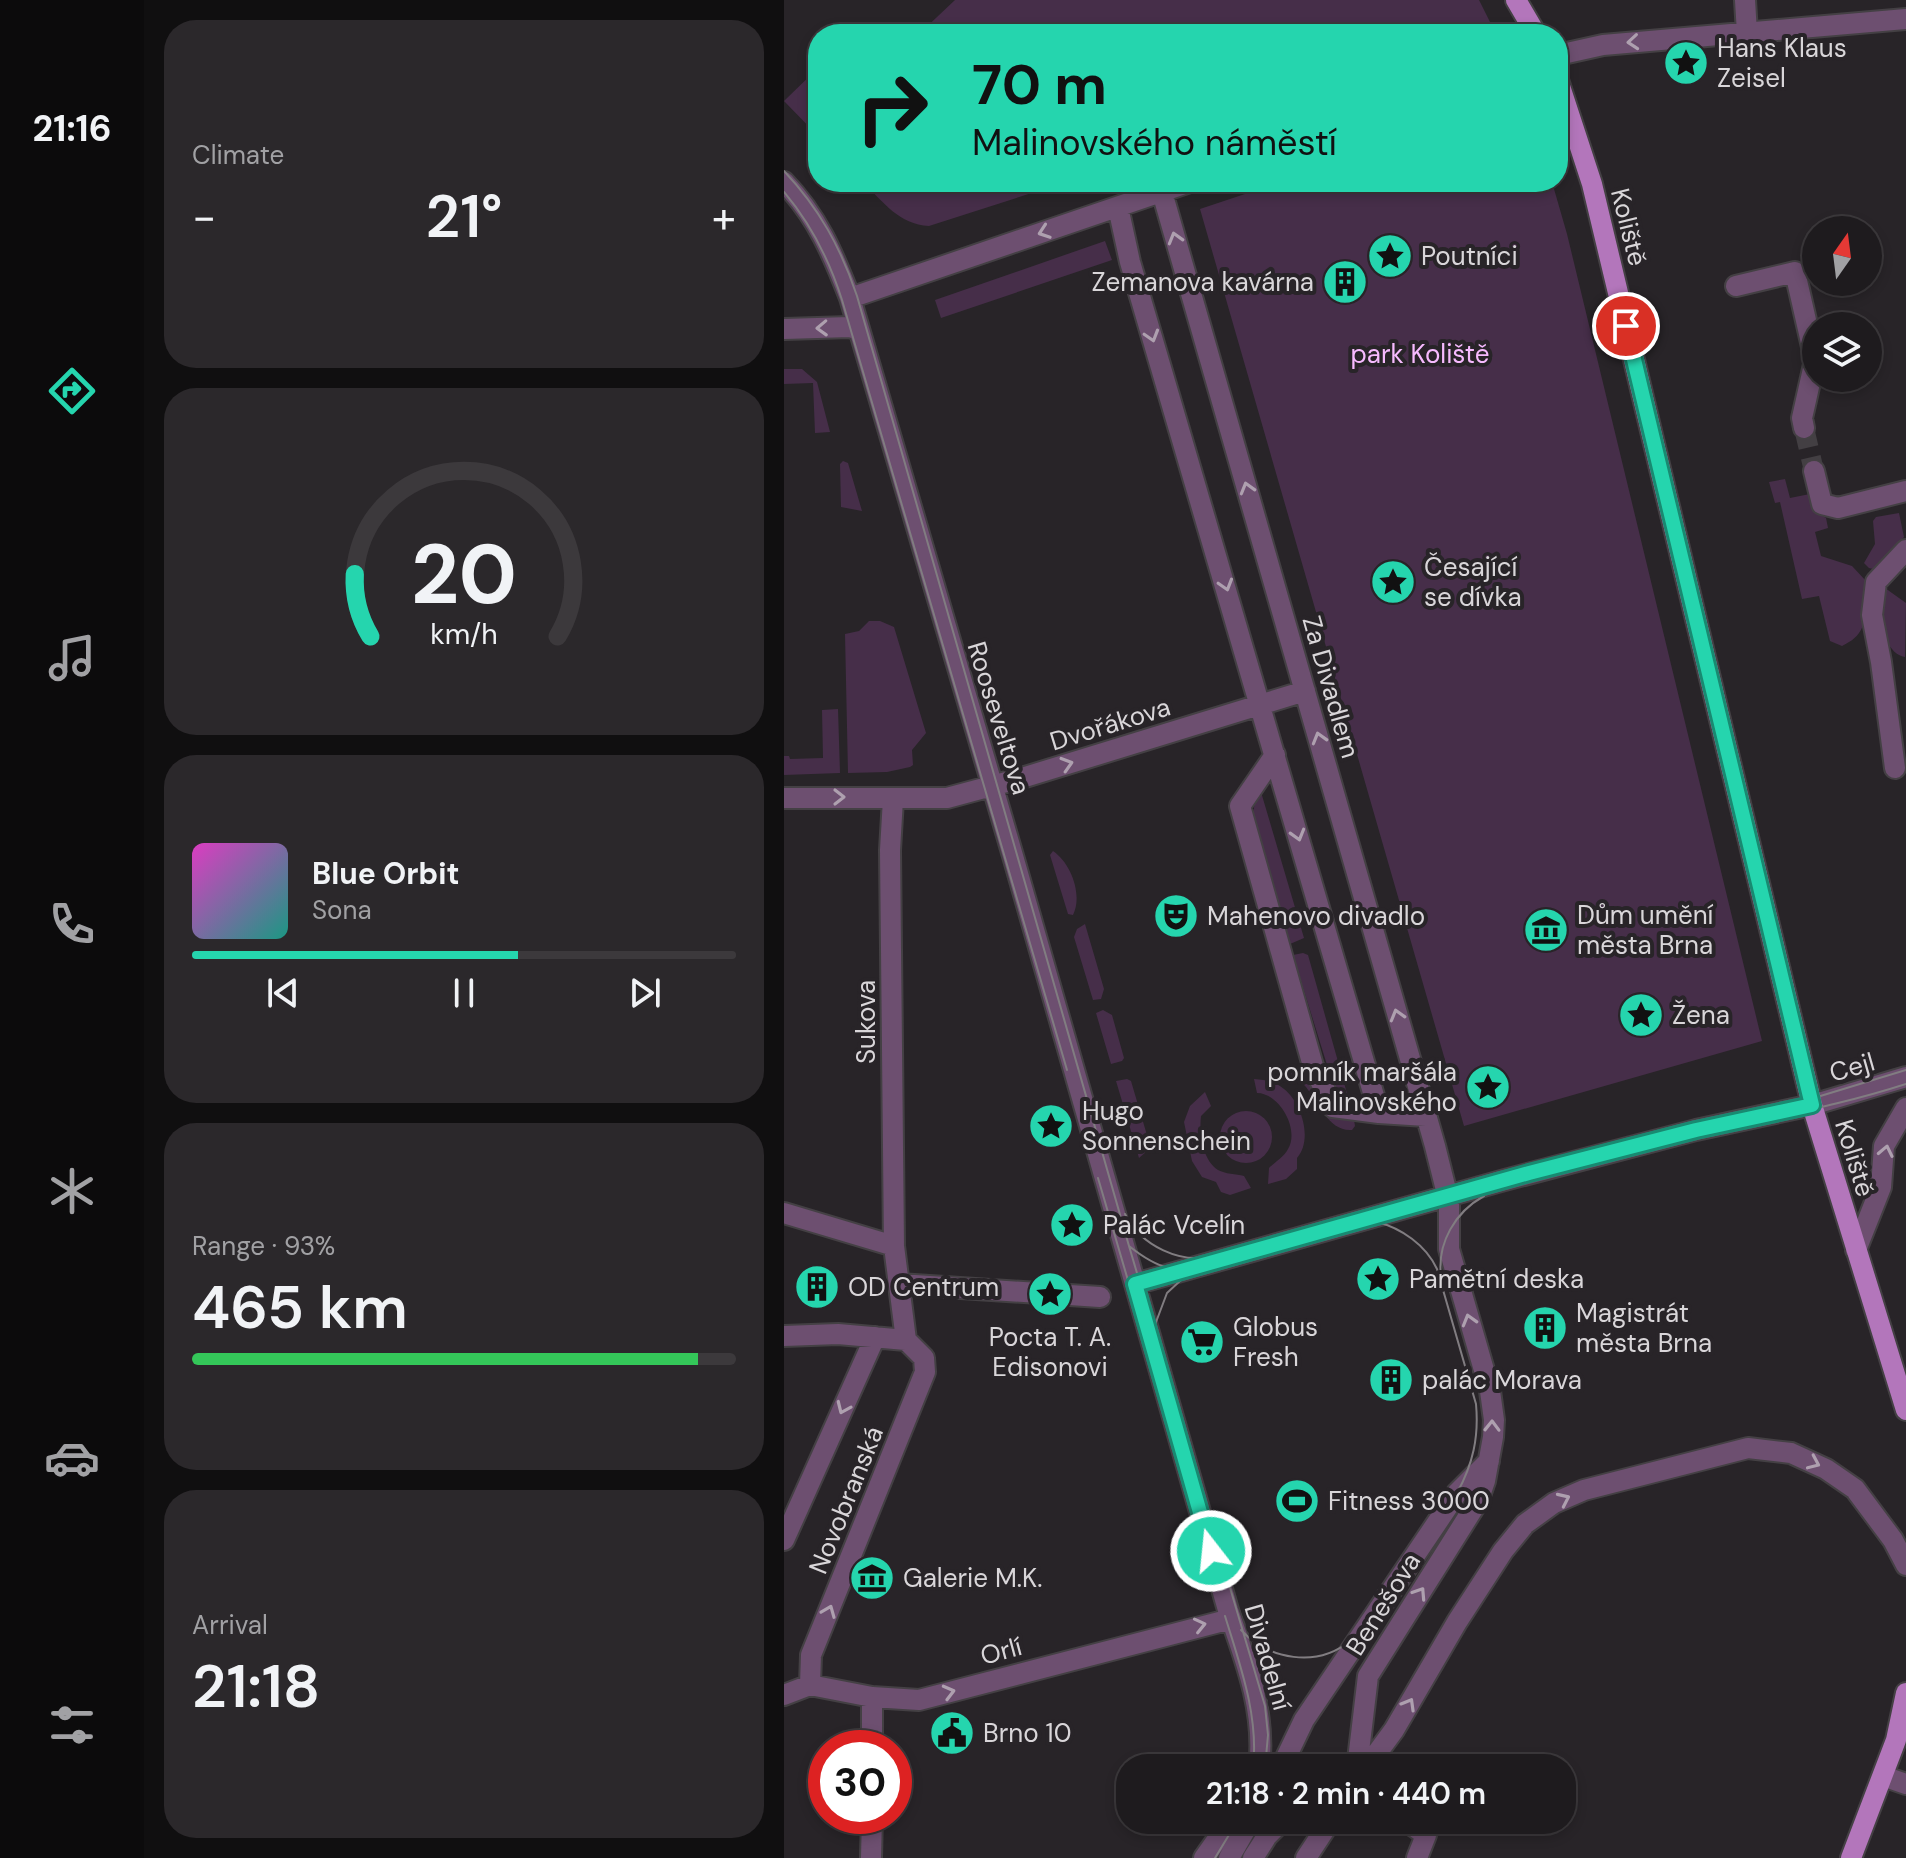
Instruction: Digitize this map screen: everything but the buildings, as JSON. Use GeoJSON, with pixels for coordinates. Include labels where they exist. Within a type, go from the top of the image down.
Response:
{"type":"FeatureCollection","features":[{"type":"Feature","properties":{"kind":"main road"},"geometry":{"type":"LineString","coordinates":[[1516,0],[1530,24]]}},
{"type":"Feature","properties":{"kind":"main road","name":"Koliště"},"geometry":{"type":"LineString","coordinates":[[1568,111],[1592,184],[1812,1105],[1906,1410]]}},
{"type":"Feature","properties":{"kind":"main road"},"geometry":{"type":"LineString","coordinates":[[1851,1858],[1896,1740],[1906,1693]]}},
{"type":"Feature","properties":{"kind":"street"},"geometry":{"type":"LineString","coordinates":[[1745,0],[1747,33]]}},
{"type":"Feature","properties":{"kind":"street"},"geometry":{"type":"LineString","coordinates":[[1568,53],[1603,45],[1906,19]]}},
{"type":"Feature","properties":{"kind":"street","name":"Rooseveltova"},"geometry":{"type":"LineString","coordinates":[[784,182],[808,209],[824,234],[850,298],[1135,1284]]}},
{"type":"Feature","properties":{"kind":"street"},"geometry":{"type":"LineString","coordinates":[[850,298],[1162,192]]}},
{"type":"Feature","properties":{"kind":"street","name":"Za Divadlem"},"geometry":{"type":"LineString","coordinates":[[1162,192],[1448,1197]]}},
{"type":"Feature","properties":{"kind":"street"},"geometry":{"type":"LineString","coordinates":[[1118,207],[1130,262],[1379,1113]]}},
{"type":"Feature","properties":{"kind":"street"},"geometry":{"type":"LineString","coordinates":[[1736,286],[1795,272],[1815,360],[1802,418],[1804,428]]}},
{"type":"Feature","properties":{"kind":"street"},"geometry":{"type":"LineString","coordinates":[[784,329],[850,327],[859,330]]}},
{"type":"Feature","properties":{"kind":"street"},"geometry":{"type":"LineString","coordinates":[[1814,471],[1822,504],[1838,508],[1906,491]]}},
{"type":"Feature","properties":{"kind":"street"},"geometry":{"type":"LineString","coordinates":[[1895,768],[1872,615],[1876,582],[1906,550]]}},
{"type":"Feature","properties":{"kind":"street","name":"Dvořákova"},"geometry":{"type":"LineString","coordinates":[[784,798],[947,798],[993,787],[1305,691]]}},
{"type":"Feature","properties":{"kind":"street"},"geometry":{"type":"LineString","coordinates":[[1275,755],[1240,806],[1313,1066],[1333,1107],[1426,1116]]}},
{"type":"Feature","properties":{"kind":"street","name":"Sukova"},"geometry":{"type":"LineString","coordinates":[[893,799],[890,850],[894,1246],[906,1340]]}},
{"type":"Feature","properties":{"kind":"street","name":"Cejl"},"geometry":{"type":"LineString","coordinates":[[1135,1284],[1696,1130],[1812,1105],[1906,1077]]}},
{"type":"Feature","properties":{"kind":"street"},"geometry":{"type":"LineString","coordinates":[[1856,1250],[1881,1187],[1884,1146],[1906,1108]]}},
{"type":"Feature","properties":{"kind":"street","name":"Benešova"},"geometry":{"type":"LineString","coordinates":[[1359,1754],[1368,1676],[1478,1501],[1489,1461],[1494,1420],[1490,1391],[1449,1249],[1448,1197]]}},
{"type":"Feature","properties":{"kind":"street"},"geometry":{"type":"LineString","coordinates":[[784,1213],[894,1246]]}},
{"type":"Feature","properties":{"kind":"street"},"geometry":{"type":"LineString","coordinates":[[899,1284],[1100,1297]]}},
{"type":"Feature","properties":{"kind":"street","name":"Divadelní"},"geometry":{"type":"LineString","coordinates":[[1135,1284],[1258,1709],[1262,1736],[1260,1754]]}},
{"type":"Feature","properties":{"kind":"street"},"geometry":{"type":"LineString","coordinates":[[784,1336],[838,1334],[906,1340]]}},
{"type":"Feature","properties":{"kind":"street"},"geometry":{"type":"LineString","coordinates":[[784,1540],[875,1337]]}},
{"type":"Feature","properties":{"kind":"street","name":"Novobranská"},"geometry":{"type":"LineString","coordinates":[[810,1685],[811,1655],[925,1372],[924,1358],[906,1340]]}},
{"type":"Feature","properties":{"kind":"street"},"geometry":{"type":"LineString","coordinates":[[1376,1754],[1503,1551],[1525,1524],[1554,1503],[1584,1490],[1748,1448],[1791,1453],[1826,1469],[1855,1489],[1893,1540],[1906,1565]]}},
{"type":"Feature","properties":{"kind":"street"},"geometry":{"type":"LineString","coordinates":[[1288,1754],[1304,1720],[1457,1493],[1489,1461]]}},
{"type":"Feature","properties":{"kind":"street","name":"Orlí"},"geometry":{"type":"LineString","coordinates":[[810,1685],[872,1697],[919,1700],[1231,1619]]}},
{"type":"Feature","properties":{"kind":"street"},"geometry":{"type":"LineString","coordinates":[[784,1695],[810,1685]]}},
{"type":"Feature","properties":{"kind":"street"},"geometry":{"type":"LineString","coordinates":[[872,1697],[872,1730]]}},
{"type":"Feature","properties":{"kind":"street"},"geometry":{"type":"LineString","coordinates":[[1883,1776],[1906,1784]]}},
{"type":"Feature","properties":{"kind":"street"},"geometry":{"type":"LineString","coordinates":[[871,1858],[872,1834]]}},
{"type":"Feature","properties":{"kind":"street"},"geometry":{"type":"LineString","coordinates":[[1204,1858],[1221,1834]]}},
{"type":"Feature","properties":{"kind":"street"},"geometry":{"type":"LineString","coordinates":[[1234,1857],[1245,1834]]}},
{"type":"Feature","properties":{"kind":"street"},"geometry":{"type":"LineString","coordinates":[[1234,1857],[1253,1834]]}},
{"type":"Feature","properties":{"kind":"street"},"geometry":{"type":"LineString","coordinates":[[1253,1858],[1269,1834]]}},
{"type":"Feature","properties":{"kind":"street"},"geometry":{"type":"LineString","coordinates":[[1306,1858],[1322,1834]]}},
{"type":"Feature","properties":{"kind":"street"},"geometry":{"type":"LineString","coordinates":[[1417,1858],[1425,1834]]}},
{"type":"Feature","properties":{"kind":"green space"},"geometry":{"type":"Polygon","coordinates":[[[955,0],[1479,0],[1491,24],[930,24],[955,0]]]}},
{"type":"Feature","properties":{"kind":"green space"},"geometry":{"type":"Polygon","coordinates":[[[808,78],[808,126],[784,101],[808,78]]]}},
{"type":"Feature","properties":{"kind":"green space"},"geometry":{"type":"Polygon","coordinates":[[[873,192],[1035,192],[929,226],[900,217],[873,192]]]}},
{"type":"Feature","properties":{"kind":"green space","name":"park Koliště"},"geometry":{"type":"Polygon","coordinates":[[[1251,192],[1555,192],[1762,1041],[1464,1126],[1200,209],[1251,192]]]}},
{"type":"Feature","properties":{"kind":"green space"},"geometry":{"type":"Polygon","coordinates":[[[1105,241],[1112,260],[941,318],[935,300],[1105,241]]]}},
{"type":"Feature","properties":{"kind":"green space"},"geometry":{"type":"Polygon","coordinates":[[[784,369],[802,369],[817,382],[830,432],[815,433],[813,383],[784,384],[784,369]]]}},
{"type":"Feature","properties":{"kind":"green space"},"geometry":{"type":"Polygon","coordinates":[[[843,461],[848,463],[862,511],[841,507],[840,464],[843,461]]]}},
{"type":"Feature","properties":{"kind":"green space"},"geometry":{"type":"Polygon","coordinates":[[[1785,479],[1790,498],[1810,494],[1817,513],[1826,518],[1828,528],[1815,532],[1821,556],[1852,566],[1866,581],[1862,627],[1859,634],[1842,646],[1830,641],[1819,596],[1802,599],[1780,502],[1775,503],[1769,482],[1785,479]]]}},
{"type":"Feature","properties":{"kind":"green space"},"geometry":{"type":"Polygon","coordinates":[[[1899,513],[1904,537],[1873,569],[1869,568],[1864,563],[1875,544],[1873,521],[1876,517],[1899,513]]]}},
{"type":"Feature","properties":{"kind":"green space"},"geometry":{"type":"Polygon","coordinates":[[[1885,588],[1906,603],[1905,657],[1891,647],[1883,628],[1881,606],[1885,588]]]}},
{"type":"Feature","properties":{"kind":"green space"},"geometry":{"type":"Polygon","coordinates":[[[869,621],[880,621],[894,627],[926,733],[912,750],[913,765],[910,767],[887,772],[848,773],[845,634],[859,631],[869,621]]]}},
{"type":"Feature","properties":{"kind":"green space"},"geometry":{"type":"Polygon","coordinates":[[[838,709],[840,773],[784,775],[784,756],[790,759],[823,758],[822,710],[838,709]]]}},
{"type":"Feature","properties":{"kind":"green space"},"geometry":{"type":"Polygon","coordinates":[[[1261,792],[1304,938],[1290,944],[1253,815],[1255,800],[1261,792]]]}},
{"type":"Feature","properties":{"kind":"green space"},"geometry":{"type":"Polygon","coordinates":[[[1053,851],[1065,863],[1074,880],[1077,898],[1073,915],[1068,914],[1050,855],[1053,851]]]}},
{"type":"Feature","properties":{"kind":"green space"},"geometry":{"type":"Polygon","coordinates":[[[1085,924],[1104,989],[1101,999],[1093,1000],[1074,937],[1077,929],[1085,924]]]}},
{"type":"Feature","properties":{"kind":"green space"},"geometry":{"type":"Polygon","coordinates":[[[1293,955],[1308,955],[1348,1097],[1342,1099],[1336,1094],[1293,955]]]}},
{"type":"Feature","properties":{"kind":"green space"},"geometry":{"type":"Polygon","coordinates":[[[1103,1010],[1112,1015],[1124,1058],[1111,1064],[1096,1013],[1103,1010]]]}},
{"type":"Feature","properties":{"kind":"green space"},"geometry":{"type":"Polygon","coordinates":[[[1291,1065],[1335,1112],[1354,1120],[1352,1130],[1331,1121],[1303,1084],[1279,1068],[1291,1065]]]}},
{"type":"Feature","properties":{"kind":"green space"},"geometry":{"type":"Polygon","coordinates":[[[1254,1079],[1281,1086],[1290,1095],[1300,1112],[1305,1132],[1297,1169],[1286,1179],[1268,1184],[1269,1168],[1286,1152],[1291,1132],[1280,1105],[1257,1093],[1254,1079]]]}},
{"type":"Feature","properties":{"kind":"green space"},"geometry":{"type":"Polygon","coordinates":[[[1116,1081],[1131,1081],[1149,1142],[1147,1151],[1139,1158],[1116,1081]]]}},
{"type":"Feature","properties":{"kind":"green space"},"geometry":{"type":"Polygon","coordinates":[[[1205,1092],[1211,1106],[1201,1116],[1201,1130],[1208,1160],[1221,1171],[1244,1176],[1251,1188],[1230,1195],[1221,1192],[1216,1182],[1202,1177],[1192,1161],[1184,1122],[1190,1106],[1205,1092]]]}},
{"type":"Feature","properties":{"kind":"green space"},"geometry":{"type":"Polygon","coordinates":[[[1246,1111],[1264,1119],[1272,1137],[1264,1155],[1246,1163],[1228,1155],[1220,1137],[1228,1119],[1246,1111]]]}},
{"type":"Feature","properties":{"kind":"tunnel"},"geometry":{"type":"LineString","coordinates":[[1804,428],[1814,471]]}},
{"type":"Feature","properties":{"kind":"tram line"},"geometry":{"type":"LineString","coordinates":[[784,171],[828,229],[857,296],[1129,1246],[1265,1706],[1266,1754]]}},
{"type":"Feature","properties":{"kind":"tram line"},"geometry":{"type":"LineString","coordinates":[[784,192],[818,243],[842,300],[1067,1070]]}},
{"type":"Feature","properties":{"kind":"tram line"},"geometry":{"type":"LineString","coordinates":[[1804,1101],[1906,1070]]}},
{"type":"Feature","properties":{"kind":"tram line"},"geometry":{"type":"LineString","coordinates":[[1129,1246],[1169,1268],[1190,1270],[1215,1267],[1671,1142],[1848,1101],[1906,1084]]}},
{"type":"Feature","properties":{"kind":"tram line"},"geometry":{"type":"LineString","coordinates":[[1343,1220],[1512,1172]]}},
{"type":"Feature","properties":{"kind":"tram line"},"geometry":{"type":"LineString","coordinates":[[1098,1178],[1144,1335]]}},
{"type":"Feature","properties":{"kind":"tram line"},"geometry":{"type":"LineString","coordinates":[[1441,1276],[1442,1252],[1450,1230],[1464,1211],[1484,1196]]}},
{"type":"Feature","properties":{"kind":"tram line"},"geometry":{"type":"LineString","coordinates":[[1125,1214],[1141,1235],[1163,1250],[1189,1258],[1216,1256]]}},
{"type":"Feature","properties":{"kind":"tram line"},"geometry":{"type":"LineString","coordinates":[[1377,1222],[1395,1228],[1412,1239],[1426,1252],[1437,1269],[1476,1404],[1474,1450],[1457,1493]]}},
{"type":"Feature","properties":{"kind":"tram line"},"geometry":{"type":"LineString","coordinates":[[1153,1330],[1167,1293],[1194,1268]]}},
{"type":"Feature","properties":{"kind":"tram line"},"geometry":{"type":"LineString","coordinates":[[1241,1630],[1252,1640],[1279,1654],[1294,1657],[1323,1655],[1350,1641],[1380,1608]]}},
{"type":"Feature","properties":{"kind":"tram line"},"geometry":{"type":"LineString","coordinates":[[1225,1616],[1251,1710],[1254,1754]]}},
{"type":"Feature","properties":{"kind":"tram line"},"geometry":{"type":"LineString","coordinates":[[1215,1858],[1230,1834]]}},
{"type":"Feature","properties":{"kind":"place","name":"Hans Klaus Zeisel"},"geometry":{"type":"Point","coordinates":[1686,63]}},
{"type":"Feature","properties":{"kind":"place","name":"Poutníci"},"geometry":{"type":"Point","coordinates":[1390,256]}},
{"type":"Feature","properties":{"kind":"place","name":"Zemanova kavárna"},"geometry":{"type":"Point","coordinates":[1345,282]}},
{"type":"Feature","properties":{"kind":"place","name":"Česající se dívka"},"geometry":{"type":"Point","coordinates":[1393,582]}},
{"type":"Feature","properties":{"kind":"place","name":"Mahenovo divadlo"},"geometry":{"type":"Point","coordinates":[1176,916]}},
{"type":"Feature","properties":{"kind":"place","name":"Dům umění města Brna"},"geometry":{"type":"Point","coordinates":[1546,930]}},
{"type":"Feature","properties":{"kind":"place","name":"Žena"},"geometry":{"type":"Point","coordinates":[1641,1015]}},
{"type":"Feature","properties":{"kind":"place","name":"pomník maršála Malinovského"},"geometry":{"type":"Point","coordinates":[1488,1087]}},
{"type":"Feature","properties":{"kind":"place","name":"Hugo Sonnenschein"},"geometry":{"type":"Point","coordinates":[1051,1126]}},
{"type":"Feature","properties":{"kind":"place","name":"Palác Vcelín"},"geometry":{"type":"Point","coordinates":[1072,1225]}},
{"type":"Feature","properties":{"kind":"place","name":"Pamětní deska"},"geometry":{"type":"Point","coordinates":[1378,1279]}},
{"type":"Feature","properties":{"kind":"place","name":"OD Centrum"},"geometry":{"type":"Point","coordinates":[817,1287]}},
{"type":"Feature","properties":{"kind":"place","name":"Pocta T. A. Edisonovi"},"geometry":{"type":"Point","coordinates":[1050,1294]}},
{"type":"Feature","properties":{"kind":"place","name":"Magistrát města Brna"},"geometry":{"type":"Point","coordinates":[1545,1328]}},
{"type":"Feature","properties":{"kind":"place","name":"Globus Fresh"},"geometry":{"type":"Point","coordinates":[1202,1342]}},
{"type":"Feature","properties":{"kind":"place","name":"palác Morava"},"geometry":{"type":"Point","coordinates":[1391,1380]}},
{"type":"Feature","properties":{"kind":"place","name":"Fitness 3000"},"geometry":{"type":"Point","coordinates":[1297,1501]}},
{"type":"Feature","properties":{"kind":"place","name":"Galerie M.K."},"geometry":{"type":"Point","coordinates":[872,1578]}},
{"type":"Feature","properties":{"kind":"place","name":"Brno 10"},"geometry":{"type":"Point","coordinates":[952,1733]}},
{"type":"Feature","properties":{"kind":"route"},"geometry":{"type":"LineString","coordinates":[[1211,1551],[1135,1284],[1529,1173],[1696,1130],[1812,1105],[1626,326]]}}]}
